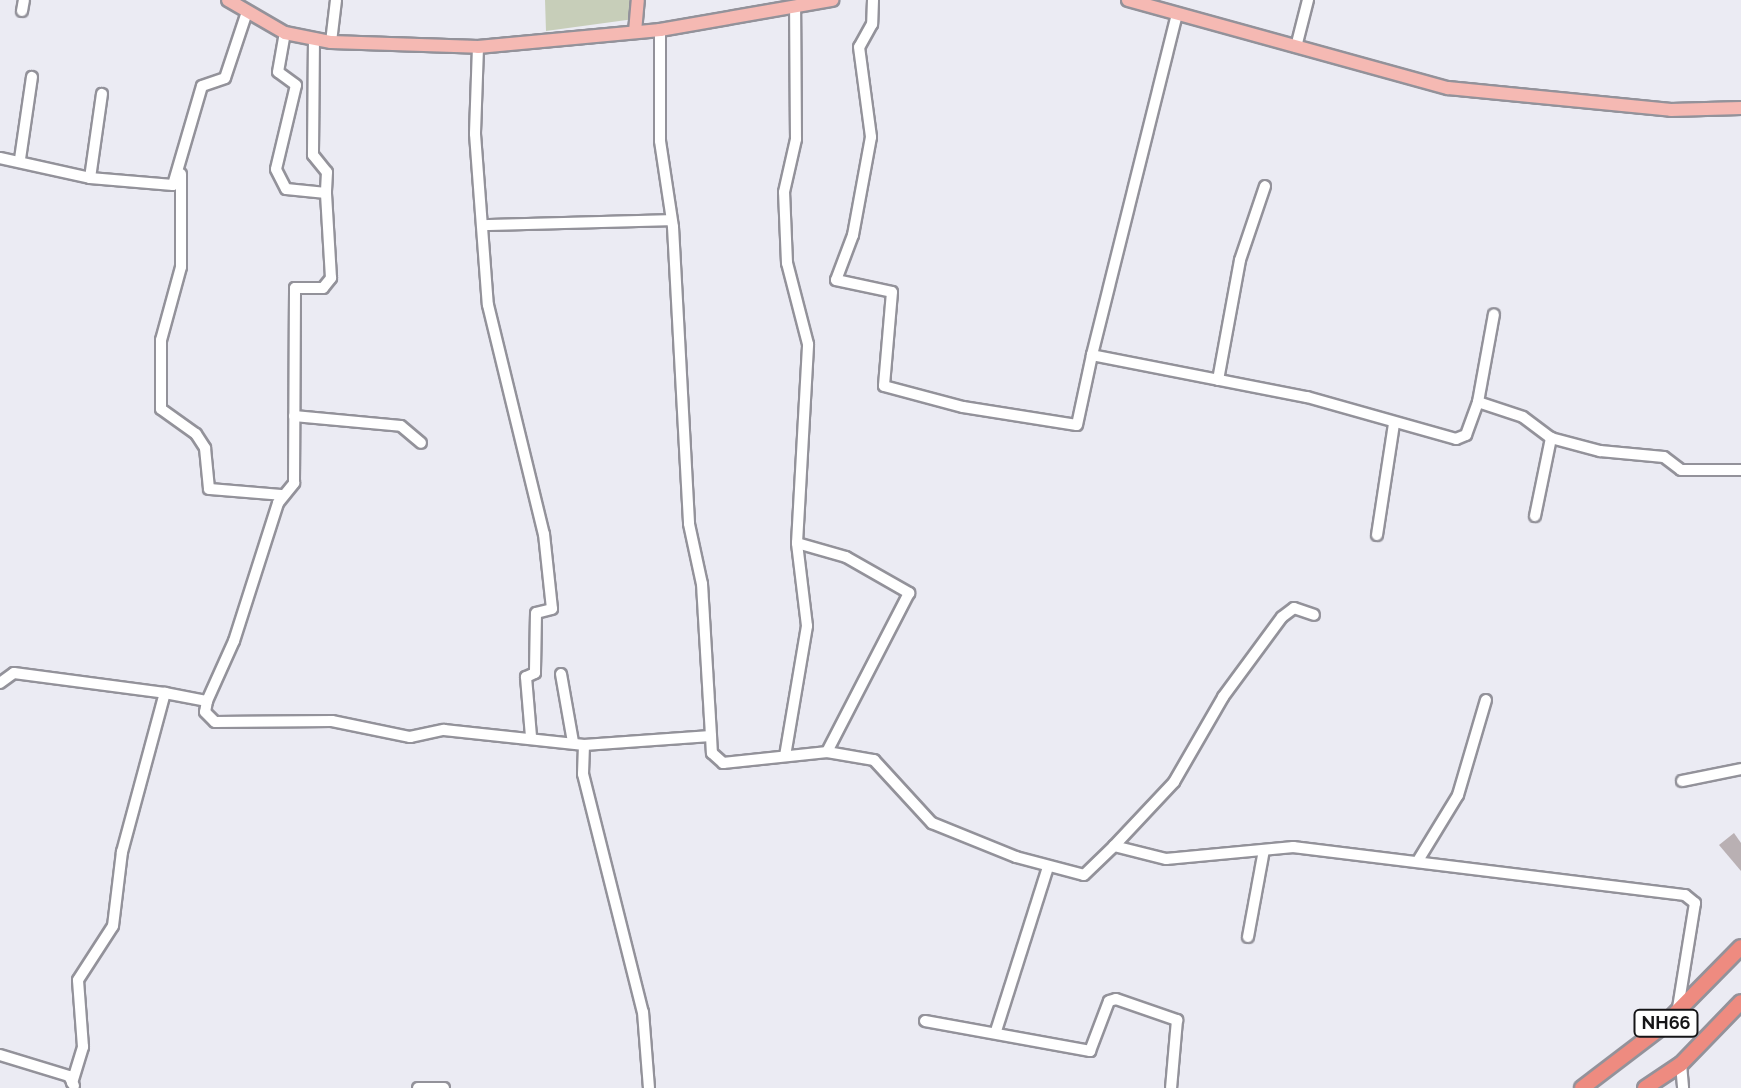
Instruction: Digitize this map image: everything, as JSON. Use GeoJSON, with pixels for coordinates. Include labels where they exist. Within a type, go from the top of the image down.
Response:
{"type":"FeatureCollection","features":[{"type":"Feature","properties":{"kind":"highway","name":"NH66"},"geometry":{"type":"LineString","coordinates":[[1582,1088],[1677,1013],[1741,947]]}},
{"type":"Feature","properties":{"kind":"highway","name":"NH66"},"geometry":{"type":"LineString","coordinates":[[1645,1088],[1681,1064],[1741,1002]]}},
{"type":"Feature","properties":{"kind":"main road"},"geometry":{"type":"LineString","coordinates":[[228,0],[285,33],[331,42],[478,47],[660,30],[832,0]]}},
{"type":"Feature","properties":{"kind":"main road"},"geometry":{"type":"LineString","coordinates":[[635,32],[638,0]]}},
{"type":"Feature","properties":{"kind":"main road"},"geometry":{"type":"LineString","coordinates":[[1128,0],[1296,47],[1477,92],[1671,110],[1741,108]]}},
{"type":"Feature","properties":{"kind":"street"},"geometry":{"type":"LineString","coordinates":[[331,42],[336,0]]}},
{"type":"Feature","properties":{"kind":"street"},"geometry":{"type":"LineString","coordinates":[[873,0],[872,24],[859,47],[871,137],[853,235],[836,280],[892,292],[884,386],[963,407],[1077,425],[1177,14]]}},
{"type":"Feature","properties":{"kind":"street"},"geometry":{"type":"LineString","coordinates":[[1296,47],[1308,0]]}},
{"type":"Feature","properties":{"kind":"street"},"geometry":{"type":"LineString","coordinates":[[785,756],[807,626],[797,543],[808,344],[787,263],[783,184],[796,139],[795,8]]}},
{"type":"Feature","properties":{"kind":"street"},"geometry":{"type":"LineString","coordinates":[[247,12],[225,78],[202,86],[181,174],[181,267],[161,340],[161,409],[201,441],[209,489],[282,495]]}},
{"type":"Feature","properties":{"kind":"street"},"geometry":{"type":"LineString","coordinates":[[660,30],[658,111],[671,220],[689,524],[702,584],[712,753],[723,763],[827,752],[874,760],[932,823],[1048,867],[1084,875],[1174,782],[1223,697],[1282,617],[1294,608],[1314,615]]}},
{"type":"Feature","properties":{"kind":"street"},"geometry":{"type":"LineString","coordinates":[[285,33],[278,72],[296,85],[276,169],[286,189],[326,193]]}},
{"type":"Feature","properties":{"kind":"street"},"geometry":{"type":"LineString","coordinates":[[314,38],[313,155],[327,172],[330,285],[295,288],[294,483],[282,495],[205,712],[215,722],[332,721],[410,737],[444,730],[578,743],[711,736]]}},
{"type":"Feature","properties":{"kind":"street"},"geometry":{"type":"LineString","coordinates":[[478,47],[475,134],[491,321],[544,534],[552,609],[536,613],[535,673],[526,677],[531,737]]}},
{"type":"Feature","properties":{"kind":"street"},"geometry":{"type":"LineString","coordinates":[[20,159],[32,77]]}},
{"type":"Feature","properties":{"kind":"street"},"geometry":{"type":"LineString","coordinates":[[90,178],[102,94]]}},
{"type":"Feature","properties":{"kind":"street"},"geometry":{"type":"LineString","coordinates":[[0,158],[20,159],[90,178],[165,188],[181,174]]}},
{"type":"Feature","properties":{"kind":"street"},"geometry":{"type":"LineString","coordinates":[[1218,380],[1240,260],[1265,186]]}},
{"type":"Feature","properties":{"kind":"street"},"geometry":{"type":"LineString","coordinates":[[485,225],[671,220]]}},
{"type":"Feature","properties":{"kind":"street"},"geometry":{"type":"LineString","coordinates":[[1092,355],[1307,397],[1394,424],[1461,439],[1478,402],[1494,314]]}},
{"type":"Feature","properties":{"kind":"street"},"geometry":{"type":"LineString","coordinates":[[1478,402],[1523,417],[1551,438],[1600,451],[1664,457],[1681,470],[1741,470]]}},
{"type":"Feature","properties":{"kind":"street"},"geometry":{"type":"LineString","coordinates":[[294,416],[401,426],[421,443]]}},
{"type":"Feature","properties":{"kind":"street"},"geometry":{"type":"LineString","coordinates":[[1377,535],[1394,424]]}},
{"type":"Feature","properties":{"kind":"street"},"geometry":{"type":"LineString","coordinates":[[1535,516],[1551,438]]}},
{"type":"Feature","properties":{"kind":"street"},"geometry":{"type":"LineString","coordinates":[[797,543],[846,557],[909,593],[827,752]]}},
{"type":"Feature","properties":{"kind":"street"},"geometry":{"type":"LineString","coordinates":[[0,683],[14,673],[207,701]]}},
{"type":"Feature","properties":{"kind":"street"},"geometry":{"type":"LineString","coordinates":[[561,674],[643,1012],[649,1088]]}},
{"type":"Feature","properties":{"kind":"street"},"geometry":{"type":"LineString","coordinates":[[74,1085],[83,1047],[78,980],[113,926],[122,852],[165,693]]}},
{"type":"Feature","properties":{"kind":"street"},"geometry":{"type":"LineString","coordinates":[[1419,859],[1458,795],[1486,700]]}},
{"type":"Feature","properties":{"kind":"street"},"geometry":{"type":"LineString","coordinates":[[1682,781],[1741,769]]}},
{"type":"Feature","properties":{"kind":"street"},"geometry":{"type":"LineString","coordinates":[[1114,846],[1166,859],[1264,850],[1419,859],[1692,897],[1677,1013]]}},
{"type":"Feature","properties":{"kind":"street"},"geometry":{"type":"LineString","coordinates":[[1248,937],[1264,850]]}},
{"type":"Feature","properties":{"kind":"street"},"geometry":{"type":"LineString","coordinates":[[996,1031],[1048,867]]}},
{"type":"Feature","properties":{"kind":"street"},"geometry":{"type":"LineString","coordinates":[[925,1021],[996,1031],[1090,1051],[1109,1001],[1116,999],[1177,1020],[1171,1088]]}},
{"type":"Feature","properties":{"kind":"street"},"geometry":{"type":"LineString","coordinates":[[0,1055],[69,1076],[74,1085]]}},
{"type":"Feature","properties":{"kind":"street"},"geometry":{"type":"LineString","coordinates":[[1681,1064],[1683,1088]]}},
{"type":"Feature","properties":{"kind":"street"},"geometry":{"type":"LineString","coordinates":[[418,1088],[444,1088]]}},
{"type":"Feature","properties":{"kind":"green space"},"geometry":{"type":"Polygon","coordinates":[[[545,0],[634,0],[634,19],[546,31],[545,0]]]}},
{"type":"Feature","properties":{"kind":"building"},"geometry":{"type":"Polygon","coordinates":[[[1734,833],[1741,843],[1741,871],[1719,845],[1734,833]]]}}]}
